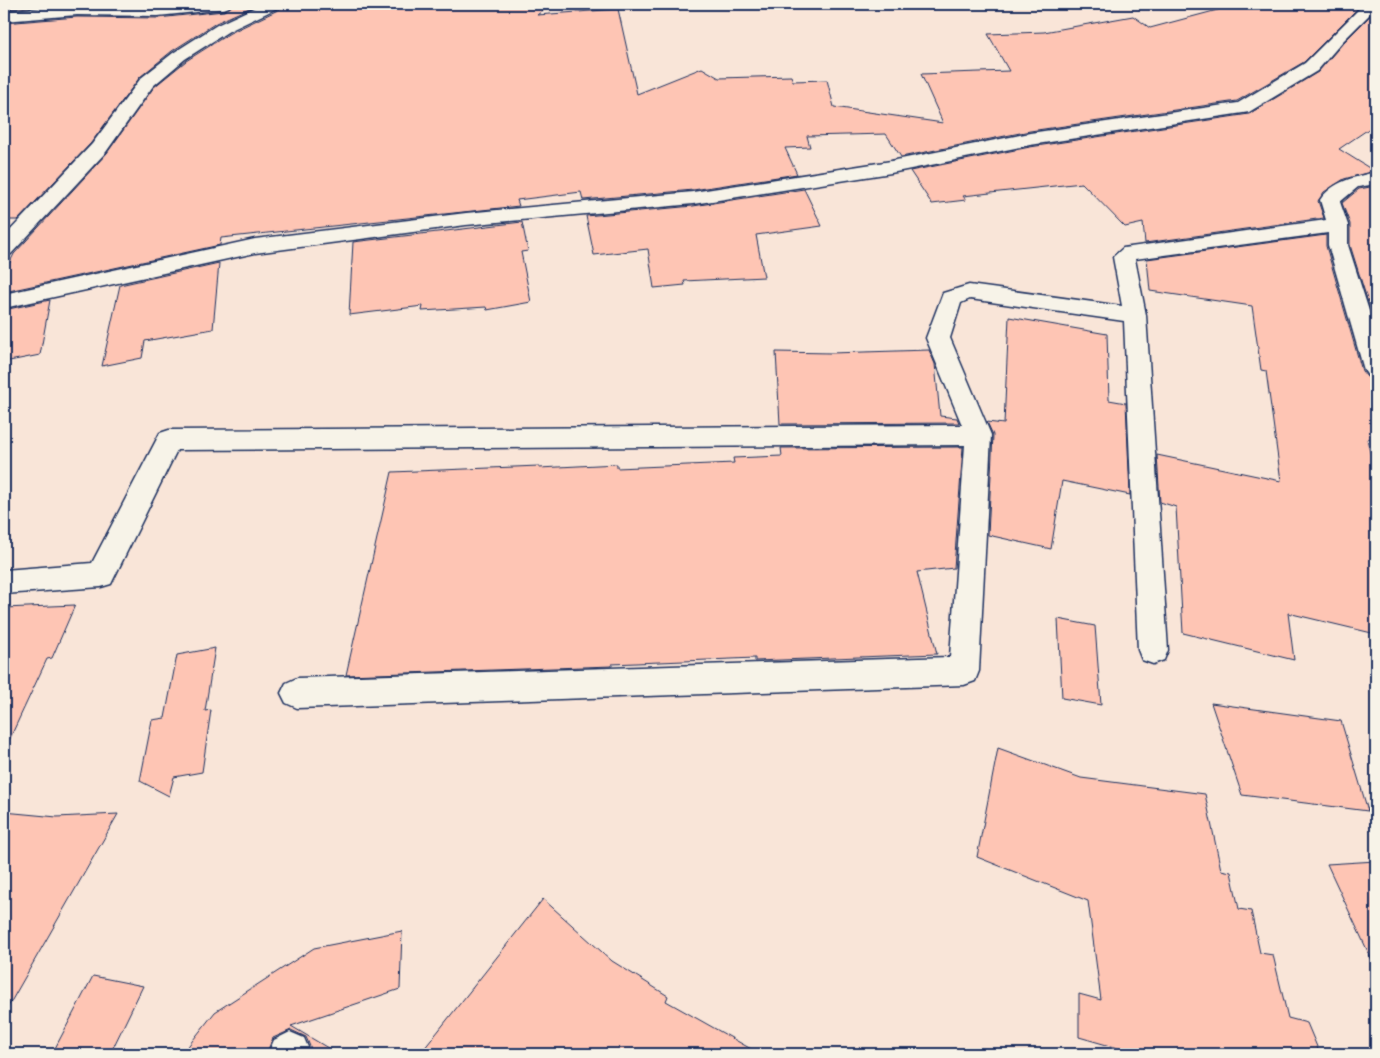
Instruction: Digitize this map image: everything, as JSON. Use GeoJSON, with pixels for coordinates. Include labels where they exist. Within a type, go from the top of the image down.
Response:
{"type":"FeatureCollection","features":[{"type":"Feature","properties":{"kind":"street"},"geometry":{"type":"LineString","coordinates":[[4,16],[77,10],[158,11],[224,4]]}},
{"type":"Feature","properties":{"kind":"street"},"geometry":{"type":"LineString","coordinates":[[4,249],[98,148],[147,82],[179,56],[223,28],[274,4]]}},
{"type":"Feature","properties":{"kind":"street"},"geometry":{"type":"LineString","coordinates":[[4,301],[255,246],[466,219],[693,198],[891,167],[1030,138],[1243,108],[1311,68],[1336,39],[1372,4]]}},
{"type":"Feature","properties":{"kind":"street"},"geometry":{"type":"LineString","coordinates":[[1376,178],[1352,183],[1330,200],[1338,225],[1338,245],[1376,370]]}},
{"type":"Feature","properties":{"kind":"street"},"geometry":{"type":"LineString","coordinates":[[1152,650],[1136,315],[1124,256],[1130,253],[1338,225]]}},
{"type":"Feature","properties":{"kind":"street"},"geometry":{"type":"LineString","coordinates":[[297,693],[964,671],[978,435],[938,338],[952,298],[969,292],[1136,315]]}},
{"type":"Feature","properties":{"kind":"street"},"geometry":{"type":"LineString","coordinates":[[4,582],[101,575],[170,440],[978,435]]}},
{"type":"Feature","properties":{"kind":"building"},"geometry":{"type":"Polygon","coordinates":[[[4,4],[69,4],[4,9],[4,4]]]}},
{"type":"Feature","properties":{"kind":"building"},"geometry":{"type":"Polygon","coordinates":[[[234,4],[258,4],[216,23],[172,51],[140,77],[91,143],[18,220],[4,220],[4,23],[77,17],[158,18],[224,11],[234,4]]]}},
{"type":"Feature","properties":{"kind":"building"},"geometry":{"type":"Polygon","coordinates":[[[284,4],[551,4],[537,15],[618,9],[637,94],[702,68],[719,78],[791,76],[793,81],[827,80],[834,107],[943,123],[921,74],[1009,71],[988,34],[1044,32],[1133,16],[1150,28],[1240,4],[1362,4],[1304,62],[1237,101],[1030,131],[901,157],[886,134],[807,136],[810,147],[785,148],[797,174],[693,190],[583,200],[581,192],[517,200],[519,206],[221,238],[220,245],[4,292],[4,274],[14,254],[107,153],[154,87],[186,61],[230,33],[280,9],[284,4]]]}},
{"type":"Feature","properties":{"kind":"building"},"geometry":{"type":"Polygon","coordinates":[[[1376,10],[1376,124],[1339,149],[1374,171],[1344,179],[1324,192],[1318,201],[1324,218],[1145,243],[1143,223],[1125,227],[1082,183],[963,196],[966,200],[932,204],[910,171],[1030,147],[1249,114],[1318,72],[1343,43],[1376,10]]]}},
{"type":"Feature","properties":{"kind":"building"},"geometry":{"type":"Polygon","coordinates":[[[1376,186],[1376,328],[1350,245],[1350,224],[1342,203],[1359,189],[1376,186]]]}},
{"type":"Feature","properties":{"kind":"building"},"geometry":{"type":"Polygon","coordinates":[[[804,189],[822,226],[756,235],[764,277],[684,281],[685,285],[654,288],[648,249],[594,255],[586,216],[693,206],[804,189]]]}},
{"type":"Feature","properties":{"kind":"building"},"geometry":{"type":"Polygon","coordinates":[[[522,222],[528,251],[521,252],[531,302],[487,310],[486,307],[422,311],[423,306],[349,315],[353,242],[522,222]]]}},
{"type":"Feature","properties":{"kind":"building"},"geometry":{"type":"Polygon","coordinates":[[[1326,235],[1326,246],[1362,371],[1368,378],[1376,380],[1376,437],[1367,439],[1376,478],[1376,634],[1288,613],[1294,660],[1183,633],[1176,507],[1160,502],[1157,455],[1281,481],[1266,371],[1261,370],[1252,306],[1150,291],[1147,259],[1326,235]]]}},
{"type":"Feature","properties":{"kind":"building"},"geometry":{"type":"Polygon","coordinates":[[[219,263],[213,329],[145,341],[142,358],[102,366],[120,285],[219,263]]]}},
{"type":"Feature","properties":{"kind":"building"},"geometry":{"type":"Polygon","coordinates":[[[50,300],[40,355],[4,362],[4,310],[50,300]]]}},
{"type":"Feature","properties":{"kind":"building"},"geometry":{"type":"Polygon","coordinates":[[[1009,317],[1107,334],[1109,400],[1126,403],[1130,495],[1062,481],[1051,549],[988,535],[993,435],[987,422],[1004,424],[1009,317]]]}},
{"type":"Feature","properties":{"kind":"building"},"geometry":{"type":"Polygon","coordinates":[[[929,350],[935,364],[940,416],[957,418],[959,423],[780,424],[776,352],[831,353],[929,350]]]}},
{"type":"Feature","properties":{"kind":"building"},"geometry":{"type":"Polygon","coordinates":[[[963,447],[954,568],[917,572],[937,654],[755,661],[755,658],[612,664],[612,666],[346,675],[392,472],[539,466],[539,468],[617,464],[617,468],[734,463],[733,458],[782,456],[781,448],[963,447]]]}},
{"type":"Feature","properties":{"kind":"building"},"geometry":{"type":"Polygon","coordinates":[[[75,605],[52,658],[47,659],[4,751],[4,608],[75,605]]]}},
{"type":"Feature","properties":{"kind":"building"},"geometry":{"type":"Polygon","coordinates":[[[1058,619],[1095,626],[1101,705],[1062,698],[1058,619]]]}},
{"type":"Feature","properties":{"kind":"building"},"geometry":{"type":"Polygon","coordinates":[[[215,648],[205,711],[211,710],[202,772],[174,777],[169,796],[140,781],[152,720],[165,718],[177,655],[215,648]]]}},
{"type":"Feature","properties":{"kind":"building"},"geometry":{"type":"Polygon","coordinates":[[[1211,703],[1341,721],[1368,811],[1242,795],[1211,703]]]}},
{"type":"Feature","properties":{"kind":"building"},"geometry":{"type":"Polygon","coordinates":[[[998,748],[1081,778],[1205,794],[1221,870],[1231,872],[1239,909],[1251,911],[1260,953],[1273,955],[1288,1018],[1307,1023],[1320,1054],[1138,1054],[1079,1037],[1079,994],[1101,1000],[1088,901],[977,857],[998,748]]]}},
{"type":"Feature","properties":{"kind":"building"},"geometry":{"type":"Polygon","coordinates":[[[4,812],[57,817],[118,814],[4,1014],[4,812]]]}},
{"type":"Feature","properties":{"kind":"building"},"geometry":{"type":"Polygon","coordinates":[[[1376,861],[1376,969],[1327,864],[1376,861]]]}},
{"type":"Feature","properties":{"kind":"building"},"geometry":{"type":"Polygon","coordinates":[[[543,899],[612,961],[668,996],[666,1001],[760,1054],[420,1054],[543,899]]]}},
{"type":"Feature","properties":{"kind":"building"},"geometry":{"type":"Polygon","coordinates":[[[402,931],[400,989],[291,1026],[338,1054],[311,1054],[312,1051],[306,1037],[291,1030],[273,1038],[266,1054],[182,1054],[215,1012],[314,948],[402,931]]]}},
{"type":"Feature","properties":{"kind":"building"},"geometry":{"type":"Polygon","coordinates":[[[93,976],[143,986],[110,1054],[52,1054],[93,976]]]}}]}
